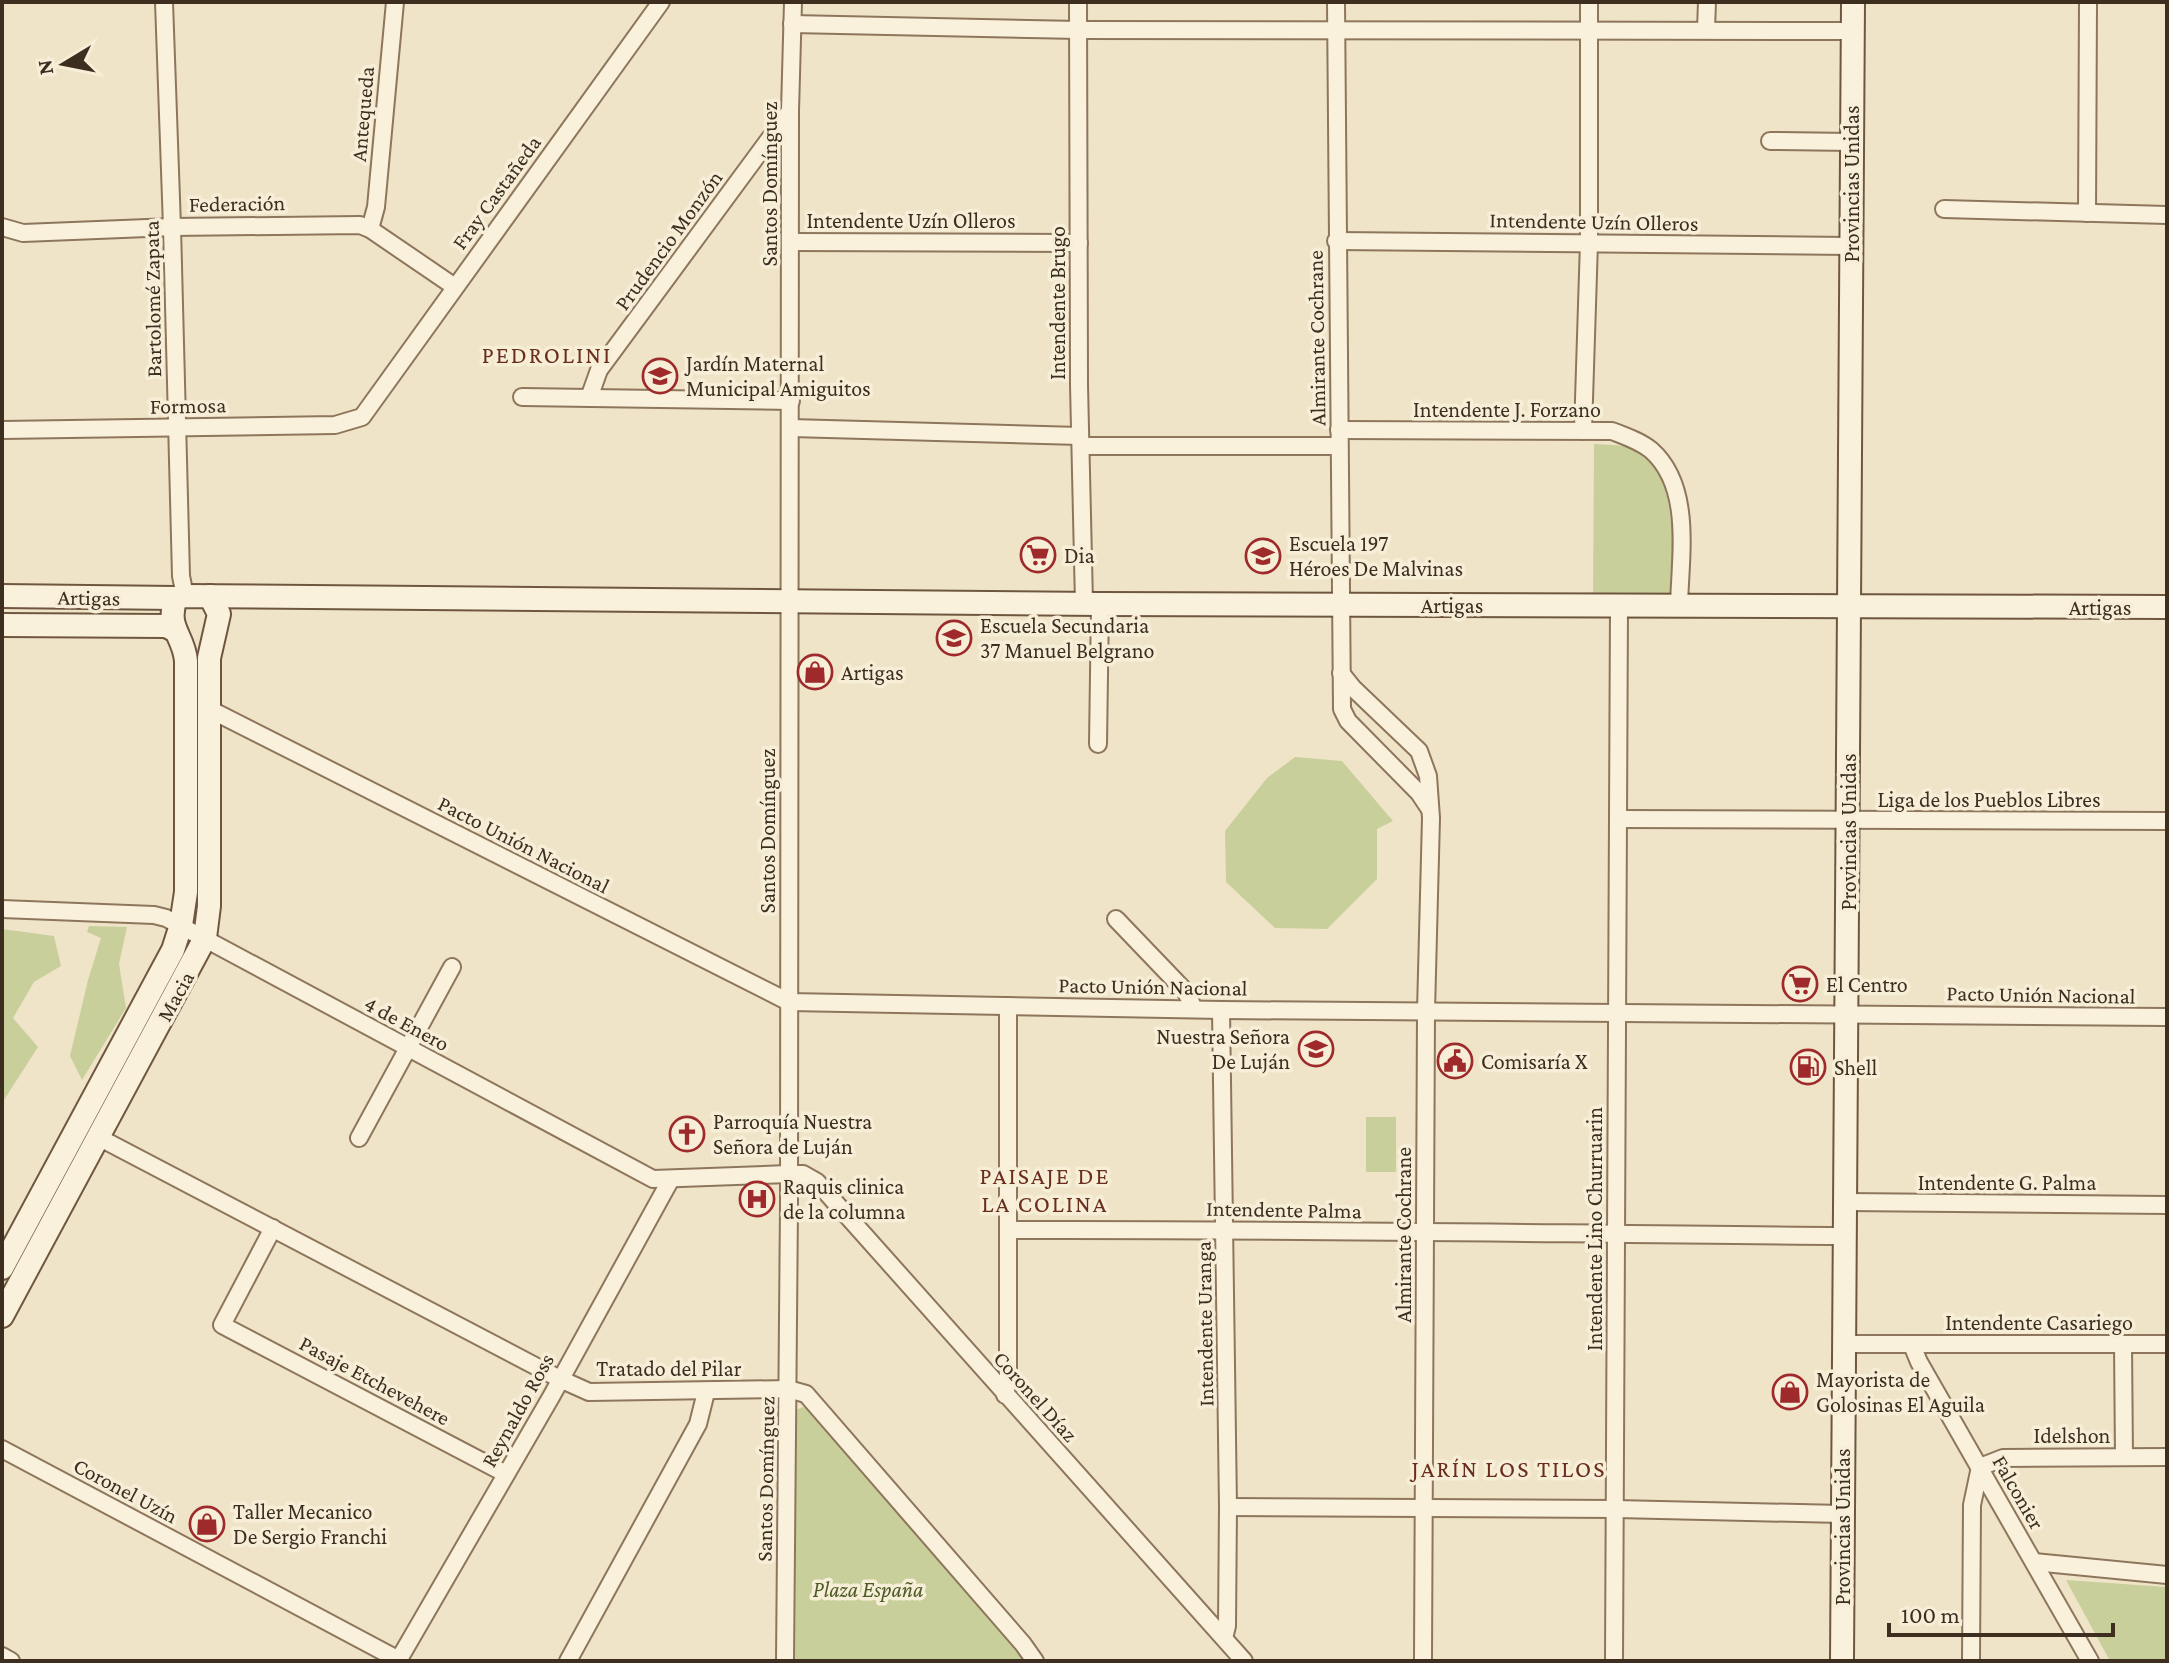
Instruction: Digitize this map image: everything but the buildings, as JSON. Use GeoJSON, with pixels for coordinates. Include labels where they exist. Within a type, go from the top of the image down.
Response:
{"type":"FeatureCollection","features":[{"type":"Feature","properties":{"kind":"street","name":"Bartolomé Zapata"},"geometry":{"type":"LineString","coordinates":[[164,2],[180,597]]}},
{"type":"Feature","properties":{"kind":"street","name":"Antequeda"},"geometry":{"type":"LineString","coordinates":[[370,229],[376,207],[395,2]]}},
{"type":"Feature","properties":{"kind":"street","name":"Fray Castañeda"},"geometry":{"type":"LineString","coordinates":[[369,410],[661,2]]}},
{"type":"Feature","properties":{"kind":"street","name":"Santos Domínguez"},"geometry":{"type":"LineString","coordinates":[[785,1661],[790,111],[793,2]]}},
{"type":"Feature","properties":{"kind":"street","name":"Intendente Brugo"},"geometry":{"type":"LineString","coordinates":[[1078,2],[1080,441],[1098,744]]}},
{"type":"Feature","properties":{"kind":"street","name":"Almirante Cochrane"},"geometry":{"type":"LineString","coordinates":[[1336,2],[1342,709],[1348,721],[1419,793],[1430,809]]}},
{"type":"Feature","properties":{"kind":"street"},"geometry":{"type":"LineString","coordinates":[[1583,431],[1589,242],[1589,2]]}},
{"type":"Feature","properties":{"kind":"street"},"geometry":{"type":"LineString","coordinates":[[1706,29],[1707,2]]}},
{"type":"Feature","properties":{"kind":"street","name":"Provincias Unidas"},"geometry":{"type":"LineString","coordinates":[[1842,1661],[1853,2]]}},
{"type":"Feature","properties":{"kind":"street"},"geometry":{"type":"LineString","coordinates":[[2087,213],[2088,2]]}},
{"type":"Feature","properties":{"kind":"street"},"geometry":{"type":"LineString","coordinates":[[792,24],[1079,30],[1852,31]]}},
{"type":"Feature","properties":{"kind":"street","name":"Prudencio Monzón"},"geometry":{"type":"LineString","coordinates":[[589,398],[599,370],[790,111]]}},
{"type":"Feature","properties":{"kind":"street"},"geometry":{"type":"LineString","coordinates":[[1770,141],[1852,142]]}},
{"type":"Feature","properties":{"kind":"street"},"geometry":{"type":"LineString","coordinates":[[1944,209],[2167,215]]}},
{"type":"Feature","properties":{"kind":"street","name":"Federación"},"geometry":{"type":"LineString","coordinates":[[2,227],[23,233],[345,223],[370,229],[455,287]]}},
{"type":"Feature","properties":{"kind":"street","name":"Intendente Uzín Olleros"},"geometry":{"type":"LineString","coordinates":[[1336,241],[1851,246]]}},
{"type":"Feature","properties":{"kind":"street","name":"Intendente Uzín Olleros"},"geometry":{"type":"LineString","coordinates":[[791,242],[1079,243]]}},
{"type":"Feature","properties":{"kind":"street"},"geometry":{"type":"LineString","coordinates":[[522,397],[791,401]]}},
{"type":"Feature","properties":{"kind":"street","name":"Formosa"},"geometry":{"type":"LineString","coordinates":[[2,430],[335,425],[362,417],[369,410]]}},
{"type":"Feature","properties":{"kind":"street","name":"Intendente J. Forzano"},"geometry":{"type":"LineString","coordinates":[[791,428],[1080,441],[1612,431],[1642,444],[1660,460],[1669,475],[1680,507],[1679,606]]}},
{"type":"Feature","properties":{"kind":"street","name":"Artigas"},"geometry":{"type":"LineString","coordinates":[[2,596],[180,597]]}},
{"type":"Feature","properties":{"kind":"street"},"geometry":{"type":"LineString","coordinates":[[210,596],[219,614],[214,640],[190,643],[177,635],[173,608],[180,597],[210,596]]}},
{"type":"Feature","properties":{"kind":"street","name":"Artigas"},"geometry":{"type":"LineString","coordinates":[[210,596],[1092,604],[2167,607]]}},
{"type":"Feature","properties":{"kind":"street","name":"Intendente Lino Churruarin"},"geometry":{"type":"LineString","coordinates":[[1614,1661],[1619,606]]}},
{"type":"Feature","properties":{"kind":"street","name":"Artigas"},"geometry":{"type":"LineString","coordinates":[[2,625],[166,626],[177,635]]}},
{"type":"Feature","properties":{"kind":"street","name":"Macia"},"geometry":{"type":"LineString","coordinates":[[2,1268],[173,950],[181,925],[186,892],[186,652],[177,635]]}},
{"type":"Feature","properties":{"kind":"street","name":"Macia"},"geometry":{"type":"LineString","coordinates":[[2,1316],[205,938],[209,906],[209,658],[214,640]]}},
{"type":"Feature","properties":{"kind":"street","name":"Almirante Cochrane"},"geometry":{"type":"LineString","coordinates":[[1341,673],[1419,751],[1428,776],[1423,1661]]}},
{"type":"Feature","properties":{"kind":"street","name":"Pacto Unión Nacional"},"geometry":{"type":"LineString","coordinates":[[209,709],[789,1002],[1221,1010],[2167,1017]]}},
{"type":"Feature","properties":{"kind":"street","name":"Liga de los Pueblos Libres"},"geometry":{"type":"LineString","coordinates":[[1619,819],[2167,821]]}},
{"type":"Feature","properties":{"kind":"street","name":"4 de Enero"},"geometry":{"type":"LineString","coordinates":[[2,909],[154,915],[181,925],[653,1179],[788,1174]]}},
{"type":"Feature","properties":{"kind":"street"},"geometry":{"type":"LineString","coordinates":[[1116,919],[1186,992],[1194,1009]]}},
{"type":"Feature","properties":{"kind":"street"},"geometry":{"type":"LineString","coordinates":[[359,1138],[452,967]]}},
{"type":"Feature","properties":{"kind":"street"},"geometry":{"type":"LineString","coordinates":[[1005,1395],[1008,1378],[1008,1006]]}},
{"type":"Feature","properties":{"kind":"street","name":"Intendente Uranga"},"geometry":{"type":"LineString","coordinates":[[1221,1010],[1228,1507],[1227,1626],[1224,1638]]}},
{"type":"Feature","properties":{"kind":"street","name":"Tratado del Pilar"},"geometry":{"type":"LineString","coordinates":[[98,1137],[589,1392],[788,1389]]}},
{"type":"Feature","properties":{"kind":"street","name":"Coronel Díaz"},"geometry":{"type":"LineString","coordinates":[[788,1174],[803,1174],[817,1182],[1244,1661]]}},
{"type":"Feature","properties":{"kind":"street","name":"Reynaldo Ross"},"geometry":{"type":"LineString","coordinates":[[399,1661],[671,1179]]}},
{"type":"Feature","properties":{"kind":"street","name":"Intendente G. Palma"},"geometry":{"type":"LineString","coordinates":[[1846,1202],[2167,1205]]}},
{"type":"Feature","properties":{"kind":"street","name":"Pasaje Etchevehere"},"geometry":{"type":"LineString","coordinates":[[273,1228],[222,1325],[506,1474]]}},
{"type":"Feature","properties":{"kind":"street","name":"Intendente Palma"},"geometry":{"type":"LineString","coordinates":[[1009,1230],[1225,1229],[1425,1234],[1846,1236]]}},
{"type":"Feature","properties":{"kind":"street"},"geometry":{"type":"LineString","coordinates":[[1844,1344],[1912,1345]]}},
{"type":"Feature","properties":{"kind":"street"},"geometry":{"type":"LineString","coordinates":[[2123,1344],[2124,1457]]}},
{"type":"Feature","properties":{"kind":"street","name":"Intendente Casariego"},"geometry":{"type":"LineString","coordinates":[[1912,1345],[2167,1344]]}},
{"type":"Feature","properties":{"kind":"street","name":"Falconier"},"geometry":{"type":"LineString","coordinates":[[1912,1345],[2090,1661]]}},
{"type":"Feature","properties":{"kind":"street"},"geometry":{"type":"LineString","coordinates":[[788,1389],[796,1389],[813,1401],[1035,1661]]}},
{"type":"Feature","properties":{"kind":"street"},"geometry":{"type":"LineString","coordinates":[[568,1661],[698,1424],[706,1392]]}},
{"type":"Feature","properties":{"kind":"street","name":"Coronel Uzín"},"geometry":{"type":"LineString","coordinates":[[2,1449],[399,1661]]}},
{"type":"Feature","properties":{"kind":"street","name":"Idelshon"},"geometry":{"type":"LineString","coordinates":[[1980,1467],[2003,1458],[2167,1457]]}},
{"type":"Feature","properties":{"kind":"street"},"geometry":{"type":"LineString","coordinates":[[1971,1661],[1972,1505],[1980,1467]]}},
{"type":"Feature","properties":{"kind":"street"},"geometry":{"type":"LineString","coordinates":[[1228,1507],[1616,1509],[1842,1514]]}},
{"type":"Feature","properties":{"kind":"street"},"geometry":{"type":"LineString","coordinates":[[2034,1562],[2167,1575]]}},
{"type":"Feature","properties":{"kind":"street"},"geometry":{"type":"LineString","coordinates":[[2,1656],[11,1661]]}},
{"type":"Feature","properties":{"kind":"green space"},"geometry":{"type":"Polygon","coordinates":[[[1594,444],[1631,448],[1647,458],[1659,473],[1666,492],[1672,535],[1670,595],[1593,596],[1594,444]]]}},
{"type":"Feature","properties":{"kind":"green space"},"geometry":{"type":"Polygon","coordinates":[[[1295,757],[1342,761],[1393,821],[1377,829],[1377,879],[1327,929],[1275,928],[1226,882],[1225,831],[1267,778],[1295,757]]]}},
{"type":"Feature","properties":{"kind":"green space"},"geometry":{"type":"Polygon","coordinates":[[[89,926],[127,927],[119,964],[126,1008],[82,1080],[70,1056],[101,938],[87,932],[89,926]]]}},
{"type":"Feature","properties":{"kind":"green space"},"geometry":{"type":"Polygon","coordinates":[[[2,929],[54,936],[61,966],[34,982],[13,1018],[38,1047],[2,1103],[2,929]]]}},
{"type":"Feature","properties":{"kind":"green space"},"geometry":{"type":"Polygon","coordinates":[[[1366,1117],[1396,1117],[1396,1172],[1366,1172],[1366,1117]]]}},
{"type":"Feature","properties":{"kind":"green space","name":"Plaza España"},"geometry":{"type":"Polygon","coordinates":[[[803,1407],[811,1410],[1025,1661],[795,1661],[796,1410],[803,1407]]]}},
{"type":"Feature","properties":{"kind":"green space"},"geometry":{"type":"Polygon","coordinates":[[[2066,1580],[2167,1587],[2165,1661],[2110,1661],[2066,1580]]]}},
{"type":"Feature","properties":{"kind":"place","name":"Jardín Maternal Municipal Amiguitos"},"geometry":{"type":"Point","coordinates":[660,376]}},
{"type":"Feature","properties":{"kind":"place","name":"Dia"},"geometry":{"type":"Point","coordinates":[1038,555]}},
{"type":"Feature","properties":{"kind":"place","name":"Escuela 197 Héroes De Malvinas"},"geometry":{"type":"Point","coordinates":[1263,556]}},
{"type":"Feature","properties":{"kind":"place","name":"Escuela Secundaria 37 Manuel Belgrano"},"geometry":{"type":"Point","coordinates":[954,638]}},
{"type":"Feature","properties":{"kind":"place","name":"Artigas"},"geometry":{"type":"Point","coordinates":[815,672]}},
{"type":"Feature","properties":{"kind":"place","name":"El Centro"},"geometry":{"type":"Point","coordinates":[1800,984]}},
{"type":"Feature","properties":{"kind":"place","name":"Nuestra Señora De Luján"},"geometry":{"type":"Point","coordinates":[1316,1049]}},
{"type":"Feature","properties":{"kind":"place","name":"Comisaría X"},"geometry":{"type":"Point","coordinates":[1455,1061]}},
{"type":"Feature","properties":{"kind":"place","name":"Shell"},"geometry":{"type":"Point","coordinates":[1808,1067]}},
{"type":"Feature","properties":{"kind":"place","name":"Parroquía Nuestra Señora de Luján"},"geometry":{"type":"Point","coordinates":[687,1134]}},
{"type":"Feature","properties":{"kind":"place","name":"Raquis clinica de la columna"},"geometry":{"type":"Point","coordinates":[757,1199]}},
{"type":"Feature","properties":{"kind":"place","name":"Mayorista de Golosinas El Aguila"},"geometry":{"type":"Point","coordinates":[1790,1392]}},
{"type":"Feature","properties":{"kind":"place","name":"Taller Mecanico De Sergio Franchi"},"geometry":{"type":"Point","coordinates":[207,1524]}},
{"type":"Feature","properties":{"kind":"district","name":"PEDROLINI"},"geometry":{"type":"Point","coordinates":[547,355]}},
{"type":"Feature","properties":{"kind":"district","name":"PAISAJE DE LA COLINA"},"geometry":{"type":"Point","coordinates":[1045,1190]}},
{"type":"Feature","properties":{"kind":"district","name":"JARÍN LOS TILOS"},"geometry":{"type":"Point","coordinates":[1509,1469]}}]}
